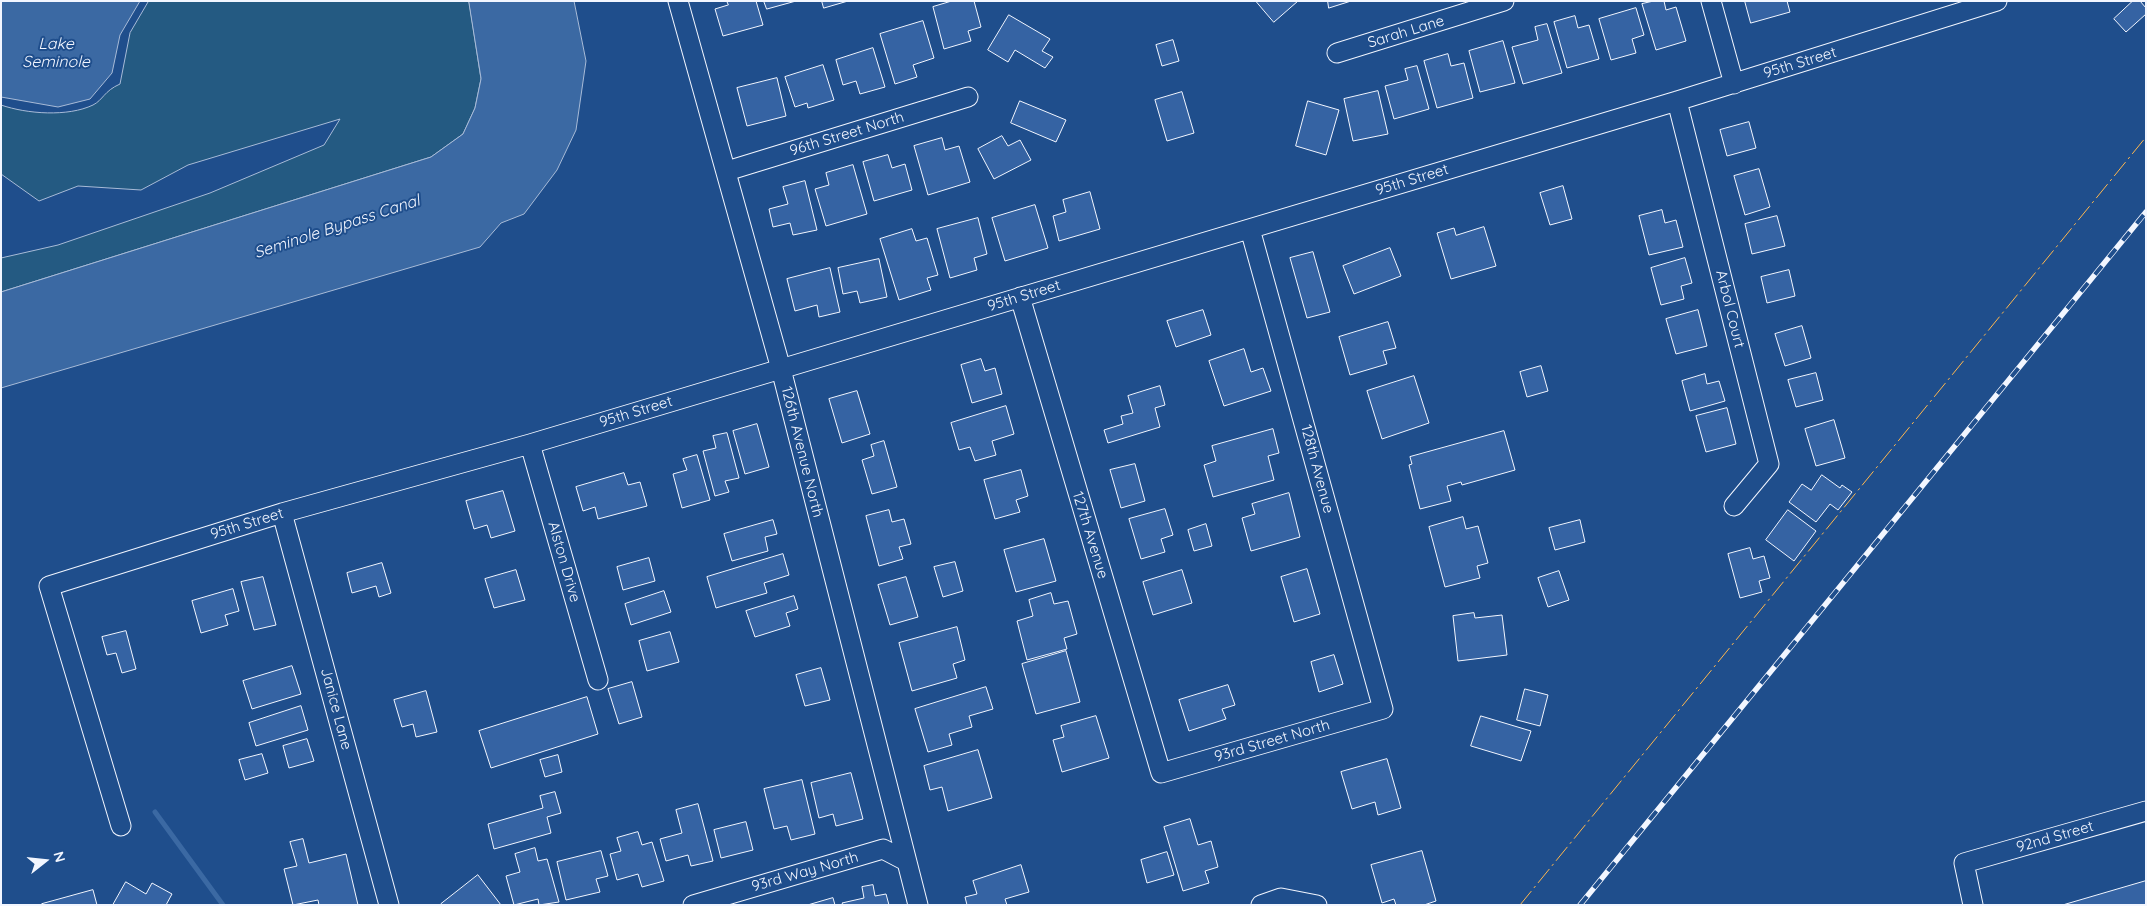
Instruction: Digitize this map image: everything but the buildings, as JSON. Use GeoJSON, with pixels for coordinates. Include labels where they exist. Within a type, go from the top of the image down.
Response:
{"type":"FeatureCollection","features":[{"type":"Feature","properties":{"kind":"street","name":"126th Avenue North"},"geometry":{"type":"LineString","coordinates":[[678,1],[781,369],[918,905]]}},
{"type":"Feature","properties":{"kind":"street","name":"Sarah Lane"},"geometry":{"type":"LineString","coordinates":[[1337,53],[1504,1]]}},
{"type":"Feature","properties":{"kind":"street"},"geometry":{"type":"LineString","coordinates":[[1711,1],[1734,84]]}},
{"type":"Feature","properties":{"kind":"street","name":"95th Street"},"geometry":{"type":"LineString","coordinates":[[121,826],[49,586],[282,513],[530,444],[1734,84],[1997,1]]}},
{"type":"Feature","properties":{"kind":"street","name":"96th Street North"},"geometry":{"type":"LineString","coordinates":[[727,171],[968,97]]}},
{"type":"Feature","properties":{"kind":"street","name":"Arbol Court"},"geometry":{"type":"LineString","coordinates":[[1677,101],[1769,464],[1734,506]]}},
{"type":"Feature","properties":{"kind":"street","name":"128th Avenue"},"geometry":{"type":"LineString","coordinates":[[1250,229],[1383,709]]}},
{"type":"Feature","properties":{"kind":"street","name":"127th Avenue"},"geometry":{"type":"LineString","coordinates":[[1020,297],[1161,773]]}},
{"type":"Feature","properties":{"kind":"street","name":"Alston Drive"},"geometry":{"type":"LineString","coordinates":[[530,444],[598,680]]}},
{"type":"Feature","properties":{"kind":"street","name":"Janice Lane"},"geometry":{"type":"LineString","coordinates":[[282,513],[389,905]]}},
{"type":"Feature","properties":{"kind":"street","name":"93rd Street North"},"geometry":{"type":"LineString","coordinates":[[1161,773],[1383,709]]}},
{"type":"Feature","properties":{"kind":"street","name":"92nd Street"},"geometry":{"type":"LineString","coordinates":[[1973,905],[1964,863],[2146,811]]}},
{"type":"Feature","properties":{"kind":"street","name":"93rd Way North"},"geometry":{"type":"LineString","coordinates":[[699,904],[883,849],[906,861]]}},
{"type":"Feature","properties":{"kind":"street"},"geometry":{"type":"LineString","coordinates":[[1260,905],[1282,898],[1317,905]]}},
{"type":"Feature","properties":{"kind":"shaded area"},"geometry":{"type":"Polygon","coordinates":[[[149,1],[469,1],[481,79],[475,108],[463,134],[431,157],[1,292],[1,258],[58,245],[210,193],[324,145],[340,119],[188,165],[141,190],[78,186],[39,201],[1,174],[1,105],[35,112],[60,113],[83,109],[96,103],[110,90],[120,84],[130,33],[149,1]]]}},
{"type":"Feature","properties":{"kind":"water","name":"Lake Seminole"},"geometry":{"type":"Polygon","coordinates":[[[1,1],[140,1],[120,35],[112,73],[90,99],[58,107],[1,97],[1,1]]]}},
{"type":"Feature","properties":{"kind":"water","name":"Seminole Bypass Canal"},"geometry":{"type":"Polygon","coordinates":[[[469,1],[574,1],[586,61],[576,130],[557,170],[524,214],[501,223],[480,247],[1,388],[1,292],[431,157],[463,134],[475,108],[481,79],[469,1]]]}},
{"type":"Feature","properties":{"kind":"waterway"},"geometry":{"type":"LineString","coordinates":[[155,812],[223,905]]}},
{"type":"Feature","properties":{"kind":"railway"},"geometry":{"type":"LineString","coordinates":[[1580,905],[2146,212]]}},
{"type":"Feature","properties":{"kind":"power"},"geometry":{"type":"LineString","coordinates":[[1520,905],[2146,137]]}}]}
